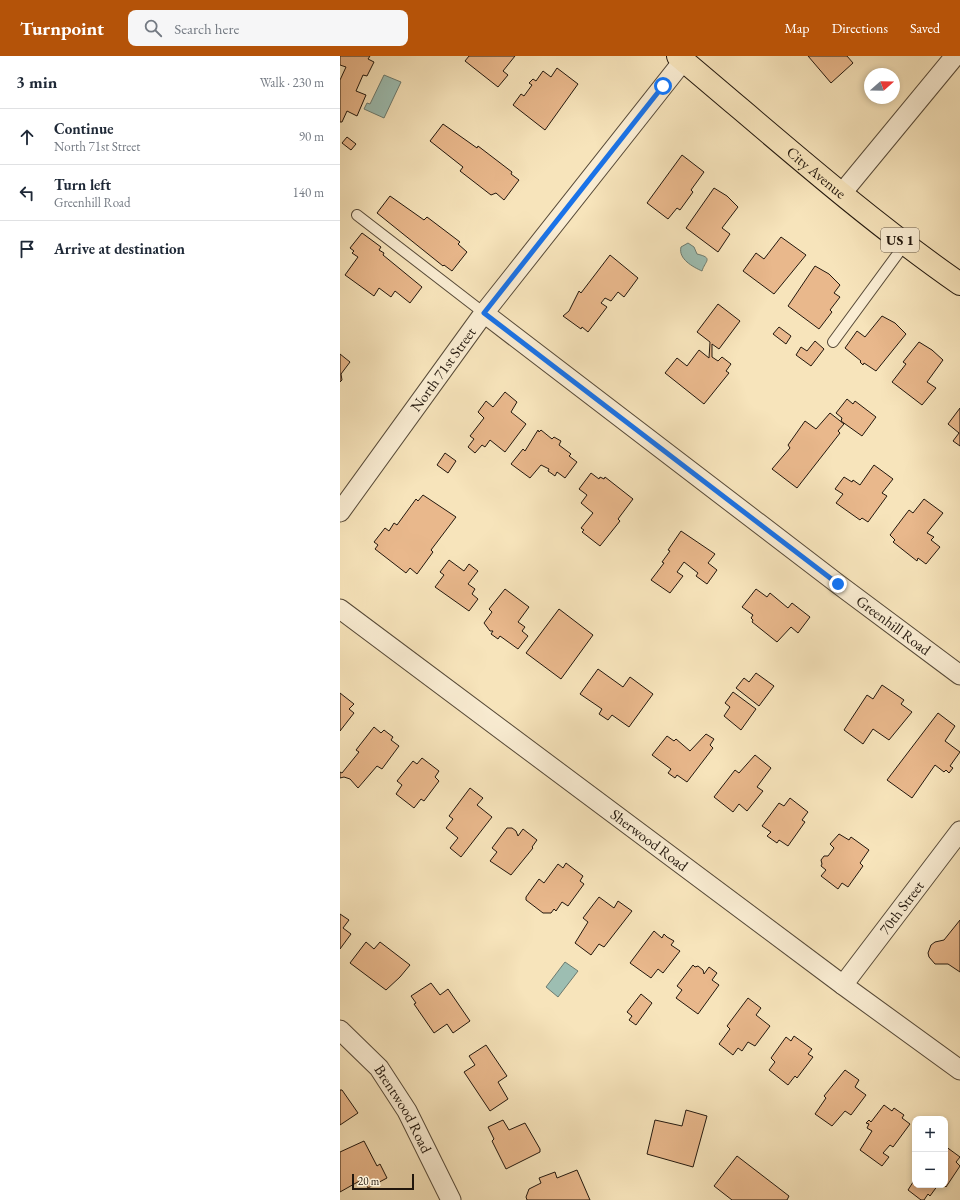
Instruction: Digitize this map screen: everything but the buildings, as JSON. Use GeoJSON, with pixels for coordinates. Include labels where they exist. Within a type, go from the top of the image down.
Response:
{"type":"FeatureCollection","features":[{"type":"Feature","properties":{"kind":"highway","name":"City Avenue"},"geometry":{"type":"LineString","coordinates":[[681,58],[904,244],[960,284]]}},
{"type":"Feature","properties":{"kind":"street"},"geometry":{"type":"LineString","coordinates":[[842,193],[954,56]]}},
{"type":"Feature","properties":{"kind":"street","name":"North 71st Street"},"geometry":{"type":"LineString","coordinates":[[340,512],[484,313],[681,58]]}},
{"type":"Feature","properties":{"kind":"street","name":"Greenhill Road"},"geometry":{"type":"LineString","coordinates":[[484,313],[838,584],[960,675]]}},
{"type":"Feature","properties":{"kind":"street","name":"Sherwood Road"},"geometry":{"type":"LineString","coordinates":[[340,609],[843,985],[960,1070]]}},
{"type":"Feature","properties":{"kind":"street","name":"70th Street"},"geometry":{"type":"LineString","coordinates":[[843,985],[960,830]]}},
{"type":"Feature","properties":{"kind":"street","name":"Brentwood Road"},"geometry":{"type":"LineString","coordinates":[[340,1030],[379,1068],[407,1111],[451,1200]]}},
{"type":"Feature","properties":{"kind":"lane"},"geometry":{"type":"LineString","coordinates":[[357,215],[484,313]]}},
{"type":"Feature","properties":{"kind":"lane"},"geometry":{"type":"LineString","coordinates":[[833,342],[904,244]]}},
{"type":"Feature","properties":{"kind":"water"},"geometry":{"type":"Polygon","coordinates":[[[384,75],[401,82],[384,118],[364,109],[367,103],[370,104],[384,75]]]}},
{"type":"Feature","properties":{"kind":"water"},"geometry":{"type":"Polygon","coordinates":[[[688,243],[694,247],[697,254],[707,258],[702,271],[687,262],[682,255],[681,247],[688,243]]]}},
{"type":"Feature","properties":{"kind":"water"},"geometry":{"type":"Polygon","coordinates":[[[565,962],[578,971],[558,997],[546,987],[565,962]]]}},
{"type":"Feature","properties":{"kind":"route"},"geometry":{"type":"LineString","coordinates":[[663,86],[484,313],[838,584]]}}]}
